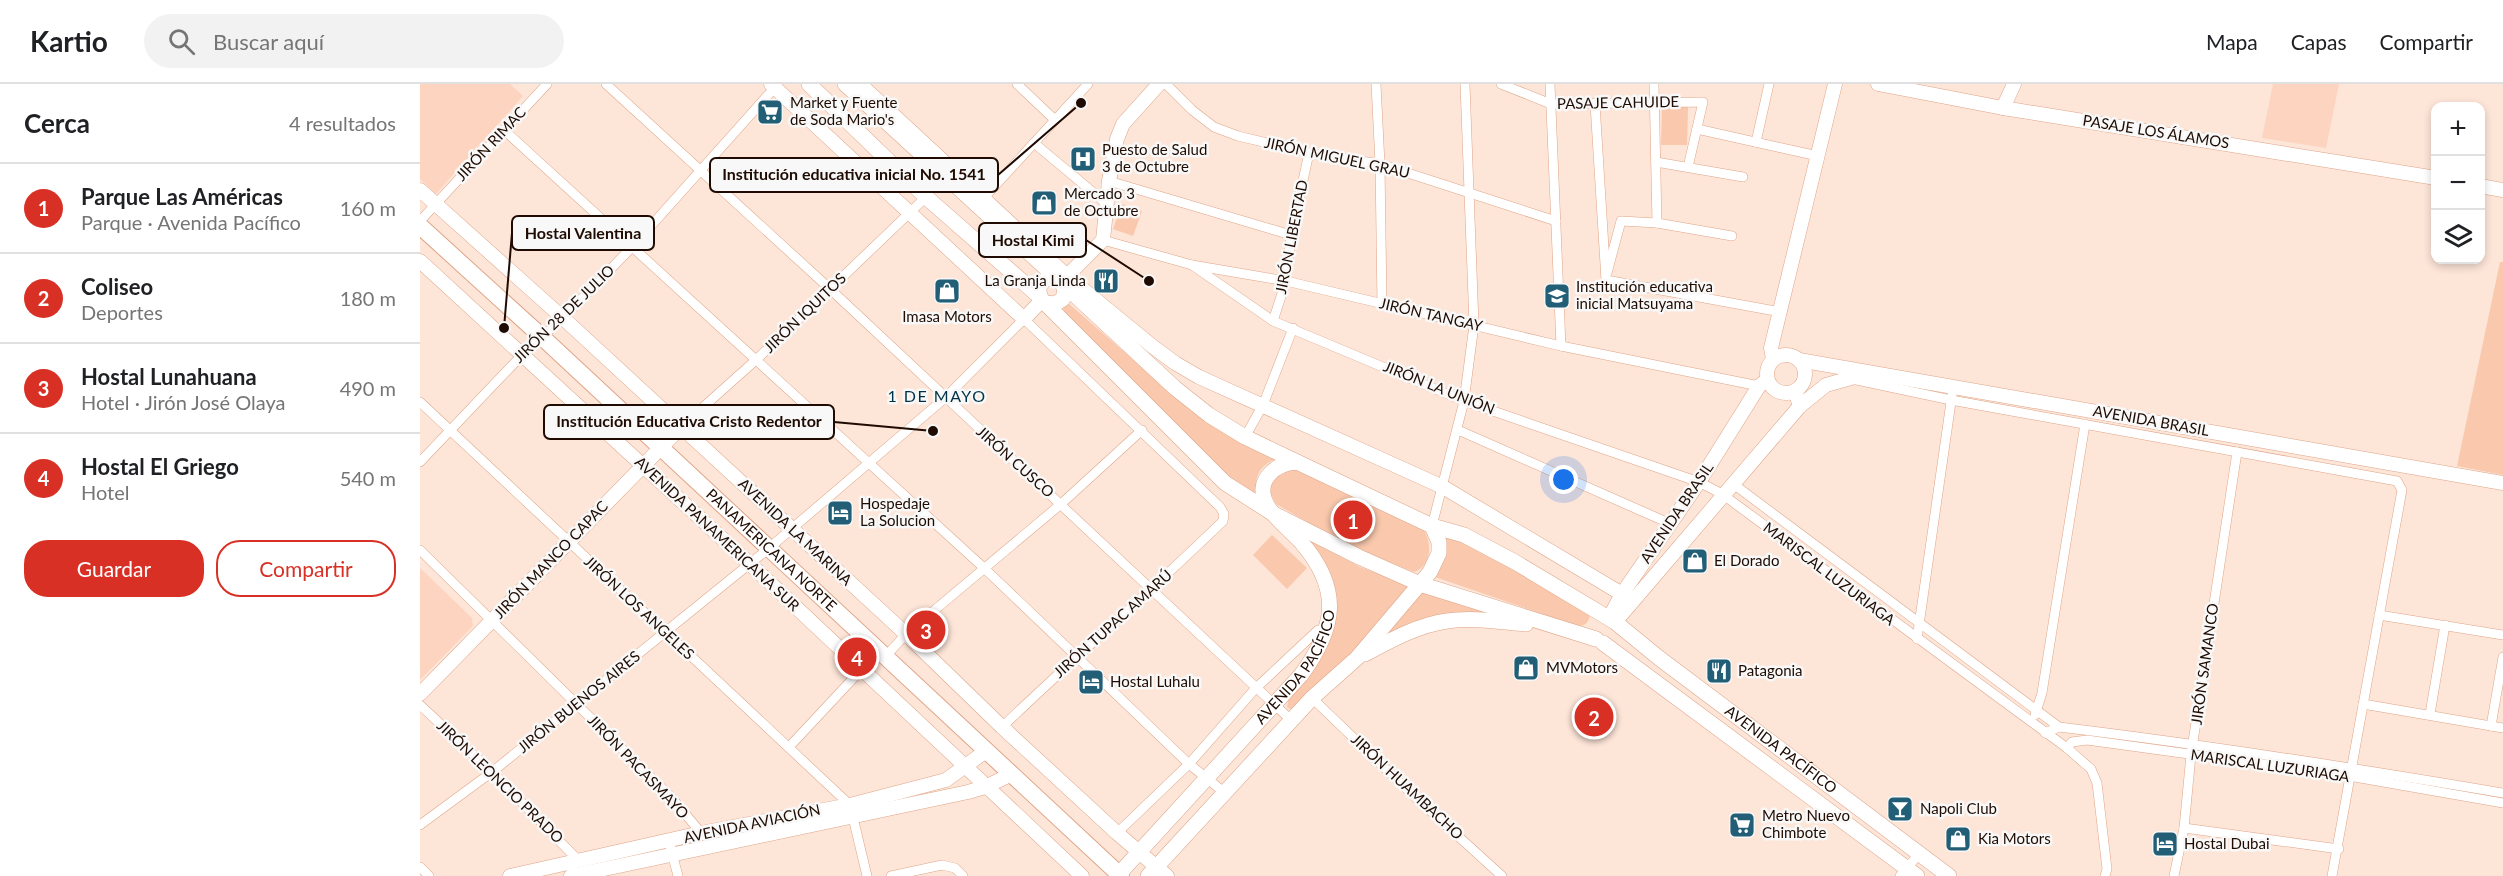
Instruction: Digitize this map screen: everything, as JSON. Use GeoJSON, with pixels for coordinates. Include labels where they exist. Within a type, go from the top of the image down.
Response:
{"type":"FeatureCollection","features":[{"type":"Feature","properties":{"kind":"highway","name":"PANAMERICANA NORTE"},"geometry":{"type":"LineString","coordinates":[[420,226],[1120,875]]}},
{"type":"Feature","properties":{"kind":"main road"},"geometry":{"type":"LineString","coordinates":[[809,84],[926,197],[1042,300],[1225,483],[1272,513]]}},
{"type":"Feature","properties":{"kind":"main road","name":"AVENIDA PACÍFICO"},"geometry":{"type":"LineString","coordinates":[[845,84],[980,202],[1175,388],[1209,415],[1245,437],[1432,526],[1464,535],[1612,620],[1659,658],[1949,876]]}},
{"type":"Feature","properties":{"kind":"main road"},"geometry":{"type":"LineString","coordinates":[[860,84],[980,202]]}},
{"type":"Feature","properties":{"kind":"main road"},"geometry":{"type":"LineString","coordinates":[[1042,300],[1055,304],[1063,299],[1062,280],[1103,240],[1109,181],[1117,139],[1123,124],[1159,84]]}},
{"type":"Feature","properties":{"kind":"main road"},"geometry":{"type":"LineString","coordinates":[[1835,84],[1771,348],[1773,359],[1763,383],[1776,391],[1786,393],[1874,372]]}},
{"type":"Feature","properties":{"kind":"main road","name":"PASAJE LOS ÁLAMOS"},"geometry":{"type":"LineString","coordinates":[[1878,84],[2003,108],[2431,177]]}},
{"type":"Feature","properties":{"kind":"main road"},"geometry":{"type":"LineString","coordinates":[[2003,108],[2014,84]]}},
{"type":"Feature","properties":{"kind":"main road"},"geometry":{"type":"LineString","coordinates":[[774,85],[908,213],[1024,319],[1042,300]]}},
{"type":"Feature","properties":{"kind":"main road"},"geometry":{"type":"LineString","coordinates":[[2485,187],[2503,190]]}},
{"type":"Feature","properties":{"kind":"main road","name":"AVENIDA LA MARINA"},"geometry":{"type":"LineString","coordinates":[[420,190],[682,426],[906,634],[1002,727],[1139,851],[1158,873]]}},
{"type":"Feature","properties":{"kind":"main road","name":"AVENIDA PANAMERICANA SUR"},"geometry":{"type":"LineString","coordinates":[[420,261],[750,564],[1082,876]]}},
{"type":"Feature","properties":{"kind":"main road"},"geometry":{"type":"LineString","coordinates":[[1042,300],[1038,288],[1043,281],[1062,280],[1175,363],[1199,377],[1443,486],[1622,594]]}},
{"type":"Feature","properties":{"kind":"main road"},"geometry":{"type":"LineString","coordinates":[[1773,359],[1786,354],[1799,360],[1806,372],[1804,381],[1797,390],[1800,406]]}},
{"type":"Feature","properties":{"kind":"main road","name":"AVENIDA BRASIL"},"geometry":{"type":"LineString","coordinates":[[1799,360],[1874,372],[1952,394],[2503,483]]}},
{"type":"Feature","properties":{"kind":"main road","name":"AVENIDA BRASIL"},"geometry":{"type":"LineString","coordinates":[[1612,620],[1622,594],[1671,524],[1763,383]]}},
{"type":"Feature","properties":{"kind":"main road"},"geometry":{"type":"LineString","coordinates":[[1612,620],[1800,406],[1826,385]]}},
{"type":"Feature","properties":{"kind":"main road","name":"JIRÓN MANCO CAPAC"},"geometry":{"type":"LineString","coordinates":[[420,694],[682,426]]}},
{"type":"Feature","properties":{"kind":"main road"},"geometry":{"type":"LineString","coordinates":[[1272,513],[1263,496],[1266,478],[1279,465],[1297,462]]}},
{"type":"Feature","properties":{"kind":"main road","name":"AVENIDA PACÍFICO"},"geometry":{"type":"LineString","coordinates":[[1120,875],[1139,851],[1300,675],[1317,653],[1326,635],[1330,609],[1327,588],[1317,565],[1302,543],[1272,513]]}},
{"type":"Feature","properties":{"kind":"main road","name":"AVENIDA PACÍFICO"},"geometry":{"type":"LineString","coordinates":[[1272,513],[1359,557],[1420,584],[1599,641],[1908,874]]}},
{"type":"Feature","properties":{"kind":"main road"},"geometry":{"type":"LineString","coordinates":[[1420,584],[1436,564],[1439,553],[1439,542],[1432,526]]}},
{"type":"Feature","properties":{"kind":"main road","name":"AVENIDA PACÍFICO"},"geometry":{"type":"LineString","coordinates":[[1158,873],[1225,793],[1291,720],[1357,658],[1420,584]]}},
{"type":"Feature","properties":{"kind":"main road"},"geometry":{"type":"LineString","coordinates":[[1600,618],[1612,620],[1618,630],[1615,639],[1599,641],[1592,632],[1594,624],[1600,618]]}},
{"type":"Feature","properties":{"kind":"main road"},"geometry":{"type":"LineString","coordinates":[[1357,658],[1416,629],[1447,621],[1478,620],[1551,626]]}},
{"type":"Feature","properties":{"kind":"main road","name":"AVENIDA AVIACIÓN"},"geometry":{"type":"LineString","coordinates":[[571,876],[671,849],[852,810],[946,780],[986,751]]}},
{"type":"Feature","properties":{"kind":"main road","name":"AVENIDA AVIACIÓN"},"geometry":{"type":"LineString","coordinates":[[510,876],[579,861],[671,849],[701,833],[985,787],[1012,774]]}},
{"type":"Feature","properties":{"kind":"street","name":"JIRÓN RIMAC"},"geometry":{"type":"LineString","coordinates":[[420,220],[547,84]]}},
{"type":"Feature","properties":{"kind":"street","name":"JIRÓN CUSCO"},"geometry":{"type":"LineString","coordinates":[[606,84],[702,170],[1061,504],[1255,689],[1291,720]]}},
{"type":"Feature","properties":{"kind":"street"},"geometry":{"type":"LineString","coordinates":[[1017,84],[1055,120]]}},
{"type":"Feature","properties":{"kind":"street"},"geometry":{"type":"LineString","coordinates":[[980,202],[1088,84]]}},
{"type":"Feature","properties":{"kind":"street","name":"JIRÓN MIGUEL GRAU"},"geometry":{"type":"LineString","coordinates":[[1166,84],[1192,110],[1214,127],[1238,136],[1309,153],[1380,165],[1556,221]]}},
{"type":"Feature","properties":{"kind":"street"},"geometry":{"type":"LineString","coordinates":[[1376,84],[1382,304]]}},
{"type":"Feature","properties":{"kind":"street"},"geometry":{"type":"LineString","coordinates":[[1432,526],[1458,430],[1474,325],[1465,84]]}},
{"type":"Feature","properties":{"kind":"street","name":"PASAJE CAHUIDE"},"geometry":{"type":"LineString","coordinates":[[1501,84],[1551,104],[1703,102],[1697,129]]}},
{"type":"Feature","properties":{"kind":"street"},"geometry":{"type":"LineString","coordinates":[[1550,84],[1561,346]]}},
{"type":"Feature","properties":{"kind":"street"},"geometry":{"type":"LineString","coordinates":[[1654,84],[1657,223]]}},
{"type":"Feature","properties":{"kind":"street"},"geometry":{"type":"LineString","coordinates":[[1756,142],[1769,84]]}},
{"type":"Feature","properties":{"kind":"street","name":"JIRÓN 28 DE JULIO"},"geometry":{"type":"LineString","coordinates":[[420,462],[522,355],[563,318],[633,246],[702,170],[774,85]]}},
{"type":"Feature","properties":{"kind":"street"},"geometry":{"type":"LineString","coordinates":[[1595,104],[1606,280]]}},
{"type":"Feature","properties":{"kind":"street"},"geometry":{"type":"LineString","coordinates":[[1688,167],[1697,129],[1818,156]]}},
{"type":"Feature","properties":{"kind":"street"},"geometry":{"type":"LineString","coordinates":[[504,130],[984,568],[1189,764],[1209,777],[1225,793]]}},
{"type":"Feature","properties":{"kind":"street"},"geometry":{"type":"LineString","coordinates":[[1034,143],[1107,204]]}},
{"type":"Feature","properties":{"kind":"street","name":"JIRÓN LIBERTAD"},"geometry":{"type":"LineString","coordinates":[[1273,321],[1286,281],[1291,235],[1309,153]]}},
{"type":"Feature","properties":{"kind":"street"},"geometry":{"type":"LineString","coordinates":[[1656,162],[1743,177]]}},
{"type":"Feature","properties":{"kind":"street"},"geometry":{"type":"LineString","coordinates":[[1109,181],[1291,235]]}},
{"type":"Feature","properties":{"kind":"street","name":"JIRÓN IQUITOS"},"geometry":{"type":"LineString","coordinates":[[682,426],[757,359],[926,197]]}},
{"type":"Feature","properties":{"kind":"street"},"geometry":{"type":"LineString","coordinates":[[1606,280],[1621,221],[1657,223],[1732,236]]}},
{"type":"Feature","properties":{"kind":"street","name":"JIRÓN TANGAY"},"geometry":{"type":"LineString","coordinates":[[1103,240],[1192,265],[1286,281],[1561,346],[1763,383]]}},
{"type":"Feature","properties":{"kind":"street","name":"JIRÓN LA UNIÓN"},"geometry":{"type":"LineString","coordinates":[[1192,265],[1273,321],[1464,401],[1699,482]]}},
{"type":"Feature","properties":{"kind":"street"},"geometry":{"type":"LineString","coordinates":[[1606,280],[1781,312]]}},
{"type":"Feature","properties":{"kind":"street"},"geometry":{"type":"LineString","coordinates":[[886,656],[906,634],[1061,504],[1142,430],[1024,319]]}},
{"type":"Feature","properties":{"kind":"street","name":"JIRÓN BUENOS AIRES"},"geometry":{"type":"LineString","coordinates":[[420,825],[492,772],[667,633],[768,549],[945,398],[1024,319]]}},
{"type":"Feature","properties":{"kind":"street"},"geometry":{"type":"LineString","coordinates":[[1245,437],[1263,405],[1293,328]]}},
{"type":"Feature","properties":{"kind":"street"},"geometry":{"type":"LineString","coordinates":[[1849,379],[1952,394],[2085,424],[2397,481],[2402,490],[2350,772],[2339,849],[2332,876]]}},
{"type":"Feature","properties":{"kind":"street"},"geometry":{"type":"LineString","coordinates":[[1917,639],[1952,394]]}},
{"type":"Feature","properties":{"kind":"street","name":"JIRÓN LOS ANGELES"},"geometry":{"type":"LineString","coordinates":[[420,402],[789,747],[852,810]]}},
{"type":"Feature","properties":{"kind":"street"},"geometry":{"type":"LineString","coordinates":[[2031,723],[2037,710],[2085,424]]}},
{"type":"Feature","properties":{"kind":"street","name":"JIRÓN TUPAC AMARÚ"},"geometry":{"type":"LineString","coordinates":[[1002,727],[1077,655],[1151,591],[1223,521],[1221,507],[1142,430]]}},
{"type":"Feature","properties":{"kind":"street"},"geometry":{"type":"LineString","coordinates":[[1458,430],[1671,524]]}},
{"type":"Feature","properties":{"kind":"street","name":"JIRÓN SAMANCO"},"geometry":{"type":"LineString","coordinates":[[2174,876],[2184,828],[2191,755],[2236,452]]}},
{"type":"Feature","properties":{"kind":"street","name":"MARISCAL LUZURIAGA"},"geometry":{"type":"LineString","coordinates":[[1699,482],[1722,494],[2067,748],[2072,742],[2087,740],[2503,793]]}},
{"type":"Feature","properties":{"kind":"street","name":"MARISCAL LUZURIAGA"},"geometry":{"type":"LineString","coordinates":[[1732,483],[2059,727]]}},
{"type":"Feature","properties":{"kind":"street","name":"JIRÓN PACASMAYO"},"geometry":{"type":"LineString","coordinates":[[420,550],[673,799],[701,833]]}},
{"type":"Feature","properties":{"kind":"street"},"geometry":{"type":"LineString","coordinates":[[2379,615],[2503,634]]}},
{"type":"Feature","properties":{"kind":"street"},"geometry":{"type":"LineString","coordinates":[[2430,714],[2445,625]]}},
{"type":"Feature","properties":{"kind":"street"},"geometry":{"type":"LineString","coordinates":[[1117,833],[1189,764],[1255,689],[1318,630]]}},
{"type":"Feature","properties":{"kind":"street"},"geometry":{"type":"LineString","coordinates":[[2492,726],[2503,657]]}},
{"type":"Feature","properties":{"kind":"street"},"geometry":{"type":"LineString","coordinates":[[789,747],[861,670]]}},
{"type":"Feature","properties":{"kind":"street","name":"JIRÓN HUAMBACHO"},"geometry":{"type":"LineString","coordinates":[[1312,698],[1416,798],[1502,876]]}},
{"type":"Feature","properties":{"kind":"street"},"geometry":{"type":"LineString","coordinates":[[2363,704],[2503,728]]}},
{"type":"Feature","properties":{"kind":"street","name":"JIRÓN LEONCIO PRADO"},"geometry":{"type":"LineString","coordinates":[[420,705],[492,772],[579,861]]}},
{"type":"Feature","properties":{"kind":"street","name":"MARISCAL LUZURIAGA"},"geometry":{"type":"LineString","coordinates":[[2044,733],[2059,727],[2193,744],[2350,772],[2503,803]]}},
{"type":"Feature","properties":{"kind":"street"},"geometry":{"type":"LineString","coordinates":[[2067,748],[2091,769],[2097,783],[2107,869],[2105,876]]}},
{"type":"Feature","properties":{"kind":"street"},"geometry":{"type":"LineString","coordinates":[[852,810],[867,876]]}},
{"type":"Feature","properties":{"kind":"street"},"geometry":{"type":"LineString","coordinates":[[2184,828],[2339,849]]}},
{"type":"Feature","properties":{"kind":"street"},"geometry":{"type":"LineString","coordinates":[[671,849],[678,876]]}},
{"type":"Feature","properties":{"kind":"street"},"geometry":{"type":"LineString","coordinates":[[1908,874],[1919,854]]}},
{"type":"Feature","properties":{"kind":"street"},"geometry":{"type":"LineString","coordinates":[[891,876],[918,873],[948,865],[963,876]]}},
{"type":"Feature","properties":{"kind":"street"},"geometry":{"type":"LineString","coordinates":[[420,867],[429,876]]}},
{"type":"Feature","properties":{"kind":"shaded area"},"geometry":{"type":"Polygon","coordinates":[[[420,84],[510,84],[523,96],[436,194],[420,179],[420,84]]]}},
{"type":"Feature","properties":{"kind":"shaded area"},"geometry":{"type":"Polygon","coordinates":[[[2273,84],[2339,84],[2326,148],[2262,138],[2273,84]]]}},
{"type":"Feature","properties":{"kind":"shaded area"},"geometry":{"type":"Polygon","coordinates":[[[1662,107],[1688,107],[1687,145],[1661,145],[1662,107]]]}},
{"type":"Feature","properties":{"kind":"shaded area"},"geometry":{"type":"Polygon","coordinates":[[[1122,204],[1142,211],[1133,236],[1113,229],[1122,204]]]}},
{"type":"Feature","properties":{"kind":"shaded area"},"geometry":{"type":"Polygon","coordinates":[[[2500,262],[2503,262],[2503,475],[2457,466],[2500,262]]]}},
{"type":"Feature","properties":{"kind":"shaded area"},"geometry":{"type":"Polygon","coordinates":[[[1068,303],[1199,417],[1239,441],[1276,459],[1259,472],[1256,482],[1257,494],[1230,477],[1205,454],[1064,311],[1063,307],[1068,303]]]}},
{"type":"Feature","properties":{"kind":"shaded area"},"geometry":{"type":"Polygon","coordinates":[[[1293,467],[1424,530],[1427,535],[1429,554],[1424,565],[1414,572],[1349,546],[1276,504],[1270,492],[1272,478],[1293,467]]]}},
{"type":"Feature","properties":{"kind":"shaded area"},"geometry":{"type":"Polygon","coordinates":[[[1442,529],[1507,560],[1590,614],[1588,621],[1578,626],[1432,576],[1442,529]]]}},
{"type":"Feature","properties":{"kind":"shaded area"},"geometry":{"type":"Polygon","coordinates":[[[1272,535],[1307,568],[1287,589],[1253,555],[1272,535]]]}},
{"type":"Feature","properties":{"kind":"shaded area"},"geometry":{"type":"Polygon","coordinates":[[[1301,536],[1360,567],[1414,587],[1303,705],[1298,709],[1290,709],[1287,707],[1289,697],[1334,619],[1301,536]]]}},
{"type":"Feature","properties":{"kind":"shaded area"},"geometry":{"type":"Polygon","coordinates":[[[420,568],[472,618],[473,626],[420,680],[420,568]]]}},
{"type":"Feature","properties":{"kind":"shaded area"},"geometry":{"type":"Polygon","coordinates":[[[1422,590],[1495,616],[1372,646],[1422,590]]]}},
{"type":"Feature","properties":{"kind":"place","name":"Institución educativa inicial No. 1541"},"geometry":{"type":"Point","coordinates":[1081,103]}},
{"type":"Feature","properties":{"kind":"place","name":"Market y Fuente de Soda Mario's"},"geometry":{"type":"Point","coordinates":[770,112]}},
{"type":"Feature","properties":{"kind":"place","name":"Puesto de Salud 3 de Octubre"},"geometry":{"type":"Point","coordinates":[1083,159]}},
{"type":"Feature","properties":{"kind":"place","name":"Mercado 3 de Octubre"},"geometry":{"type":"Point","coordinates":[1044,203]}},
{"type":"Feature","properties":{"kind":"place","name":"La Granja Linda"},"geometry":{"type":"Point","coordinates":[1106,281]}},
{"type":"Feature","properties":{"kind":"place","name":"Hostal Kimi"},"geometry":{"type":"Point","coordinates":[1149,281]}},
{"type":"Feature","properties":{"kind":"place","name":"Imasa Motors"},"geometry":{"type":"Point","coordinates":[947,291]}},
{"type":"Feature","properties":{"kind":"place","name":"Institución educativa inicial Matsuyama"},"geometry":{"type":"Point","coordinates":[1557,296]}},
{"type":"Feature","properties":{"kind":"place","name":"Hostal Valentina"},"geometry":{"type":"Point","coordinates":[504,328]}},
{"type":"Feature","properties":{"kind":"place","name":"Institución Educativa Cristo Redentor"},"geometry":{"type":"Point","coordinates":[933,431]}},
{"type":"Feature","properties":{"kind":"place","name":"Hospedaje La Solucion"},"geometry":{"type":"Point","coordinates":[840,513]}},
{"type":"Feature","properties":{"kind":"place","name":"Parque Las Américas"},"geometry":{"type":"Point","coordinates":[1353,520]}},
{"type":"Feature","properties":{"kind":"place","name":"El Dorado"},"geometry":{"type":"Point","coordinates":[1695,561]}},
{"type":"Feature","properties":{"kind":"place","name":"Hostal Lunahuana"},"geometry":{"type":"Point","coordinates":[926,630]}},
{"type":"Feature","properties":{"kind":"place","name":"Hostal El Griego"},"geometry":{"type":"Point","coordinates":[857,657]}},
{"type":"Feature","properties":{"kind":"place","name":"MVMotors"},"geometry":{"type":"Point","coordinates":[1526,668]}},
{"type":"Feature","properties":{"kind":"place","name":"Patagonia"},"geometry":{"type":"Point","coordinates":[1719,671]}},
{"type":"Feature","properties":{"kind":"place","name":"Hostal Luhalu"},"geometry":{"type":"Point","coordinates":[1091,682]}},
{"type":"Feature","properties":{"kind":"place","name":"Coliseo"},"geometry":{"type":"Point","coordinates":[1594,717]}},
{"type":"Feature","properties":{"kind":"place","name":"Napoli Club"},"geometry":{"type":"Point","coordinates":[1900,809]}},
{"type":"Feature","properties":{"kind":"place","name":"Metro Nuevo Chimbote"},"geometry":{"type":"Point","coordinates":[1742,825]}},
{"type":"Feature","properties":{"kind":"place","name":"Kia Motors"},"geometry":{"type":"Point","coordinates":[1958,839]}},
{"type":"Feature","properties":{"kind":"place","name":"Hostal Dubai"},"geometry":{"type":"Point","coordinates":[2165,844]}},
{"type":"Feature","properties":{"kind":"district","name":"1 DE MAYO"},"geometry":{"type":"Point","coordinates":[937,396]}}]}
